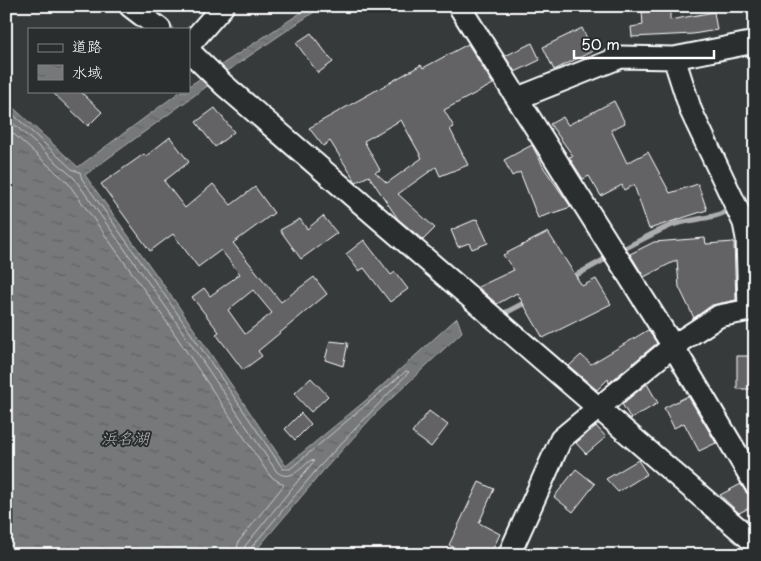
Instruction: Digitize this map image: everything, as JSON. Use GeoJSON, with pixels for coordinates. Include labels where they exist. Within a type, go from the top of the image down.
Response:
{"type":"FeatureCollection","features":[{"type":"Feature","properties":{"kind":"street"},"geometry":{"type":"LineString","coordinates":[[130,6],[159,28]]}},
{"type":"Feature","properties":{"kind":"street"},"geometry":{"type":"LineString","coordinates":[[190,44],[223,6]]}},
{"type":"Feature","properties":{"kind":"street"},"geometry":{"type":"LineString","coordinates":[[459,6],[673,346],[755,484]]}},
{"type":"Feature","properties":{"kind":"street"},"geometry":{"type":"LineString","coordinates":[[518,98],[621,57],[674,58],[755,42]]}},
{"type":"Feature","properties":{"kind":"street"},"geometry":{"type":"LineString","coordinates":[[190,52],[224,85],[596,408],[755,543]]}},
{"type":"Feature","properties":{"kind":"street"},"geometry":{"type":"LineString","coordinates":[[509,555],[561,439],[673,346],[719,316],[752,309],[747,238],[744,223],[691,111],[674,58]]}},
{"type":"Feature","properties":{"kind":"water","name":"浜名湖"},"geometry":{"type":"Polygon","coordinates":[[[311,6],[323,6],[239,63],[85,175],[177,304],[286,466],[365,401],[457,318],[462,332],[375,414],[323,471],[252,555],[6,555],[6,101],[78,167],[180,92],[190,92],[190,85],[311,6]]]}},
{"type":"Feature","properties":{"kind":"building"},"geometry":{"type":"Polygon","coordinates":[[[670,10],[670,20],[714,12],[717,30],[693,34],[632,37],[631,27],[643,25],[642,12],[670,10]]]}},
{"type":"Feature","properties":{"kind":"building"},"geometry":{"type":"Polygon","coordinates":[[[582,28],[593,51],[554,70],[543,47],[582,28]]]}},
{"type":"Feature","properties":{"kind":"building"},"geometry":{"type":"Polygon","coordinates":[[[311,33],[333,62],[318,73],[296,43],[311,33]]]}},
{"type":"Feature","properties":{"kind":"building"},"geometry":{"type":"Polygon","coordinates":[[[532,43],[540,60],[515,72],[505,56],[532,43]]]}},
{"type":"Feature","properties":{"kind":"building"},"geometry":{"type":"Polygon","coordinates":[[[468,44],[493,84],[444,110],[454,127],[450,129],[468,165],[440,176],[436,167],[398,194],[435,228],[423,240],[398,219],[369,176],[356,182],[330,141],[323,146],[309,128],[421,65],[423,68],[468,44]],[[401,120],[364,141],[380,170],[375,172],[387,183],[422,158],[401,120]]]}},
{"type":"Feature","properties":{"kind":"building"},"geometry":{"type":"Polygon","coordinates":[[[52,92],[81,92],[102,112],[88,126],[52,92]]]}},
{"type":"Feature","properties":{"kind":"building"},"geometry":{"type":"Polygon","coordinates":[[[614,101],[625,123],[611,130],[627,163],[648,152],[670,193],[698,184],[707,210],[649,229],[634,185],[624,190],[622,185],[601,196],[589,176],[583,179],[569,157],[573,156],[550,124],[563,117],[568,125],[614,101]]]}},
{"type":"Feature","properties":{"kind":"building"},"geometry":{"type":"Polygon","coordinates":[[[215,108],[234,132],[215,147],[196,122],[215,108]]]}},
{"type":"Feature","properties":{"kind":"building"},"geometry":{"type":"Polygon","coordinates":[[[170,137],[189,162],[164,181],[185,208],[213,184],[231,205],[255,187],[274,213],[233,243],[281,302],[314,277],[327,294],[258,351],[262,356],[243,370],[216,334],[219,332],[192,297],[204,288],[210,296],[240,274],[221,250],[198,267],[173,234],[150,251],[101,184],[144,154],[146,156],[170,137]],[[253,290],[228,310],[245,334],[272,313],[253,290]]]}},
{"type":"Feature","properties":{"kind":"building"},"geometry":{"type":"Polygon","coordinates":[[[532,145],[544,168],[571,207],[538,218],[520,172],[512,176],[504,160],[532,145]]]}},
{"type":"Feature","properties":{"kind":"building"},"geometry":{"type":"Polygon","coordinates":[[[323,216],[337,233],[301,259],[280,230],[300,219],[307,229],[323,216]]]}},
{"type":"Feature","properties":{"kind":"building"},"geometry":{"type":"Polygon","coordinates":[[[477,219],[488,243],[472,249],[469,243],[458,247],[451,230],[477,219]]]}},
{"type":"Feature","properties":{"kind":"building"},"geometry":{"type":"Polygon","coordinates":[[[548,232],[582,286],[596,279],[611,304],[543,338],[517,293],[497,304],[478,287],[514,270],[503,255],[548,232]]]}},
{"type":"Feature","properties":{"kind":"building"},"geometry":{"type":"Polygon","coordinates":[[[705,238],[706,244],[734,242],[736,300],[712,305],[694,318],[679,287],[677,260],[644,277],[630,254],[654,242],[705,238]]]}},
{"type":"Feature","properties":{"kind":"building"},"geometry":{"type":"Polygon","coordinates":[[[364,240],[391,275],[395,272],[408,289],[390,302],[364,268],[359,271],[346,254],[364,240]]]}},
{"type":"Feature","properties":{"kind":"building"},"geometry":{"type":"Polygon","coordinates":[[[648,330],[657,343],[609,383],[608,379],[597,390],[569,366],[581,355],[591,364],[648,330]]]}},
{"type":"Feature","properties":{"kind":"building"},"geometry":{"type":"Polygon","coordinates":[[[330,341],[348,343],[343,366],[325,360],[330,341]]]}},
{"type":"Feature","properties":{"kind":"building"},"geometry":{"type":"Polygon","coordinates":[[[737,356],[755,356],[755,389],[737,389],[737,356]]]}},
{"type":"Feature","properties":{"kind":"building"},"geometry":{"type":"Polygon","coordinates":[[[311,378],[328,396],[311,412],[294,394],[311,378]]]}},
{"type":"Feature","properties":{"kind":"building"},"geometry":{"type":"Polygon","coordinates":[[[647,384],[658,403],[631,419],[622,404],[647,384]]]}},
{"type":"Feature","properties":{"kind":"building"},"geometry":{"type":"Polygon","coordinates":[[[688,396],[716,443],[699,451],[684,423],[674,428],[664,408],[688,396]]]}},
{"type":"Feature","properties":{"kind":"building"},"geometry":{"type":"Polygon","coordinates":[[[429,411],[448,425],[431,447],[412,433],[429,411]]]}},
{"type":"Feature","properties":{"kind":"building"},"geometry":{"type":"Polygon","coordinates":[[[301,413],[311,424],[295,440],[285,429],[301,413]]]}},
{"type":"Feature","properties":{"kind":"building"},"geometry":{"type":"Polygon","coordinates":[[[596,426],[606,437],[586,454],[576,443],[596,426]]]}},
{"type":"Feature","properties":{"kind":"building"},"geometry":{"type":"Polygon","coordinates":[[[638,460],[647,474],[618,492],[606,479],[638,460]]]}},
{"type":"Feature","properties":{"kind":"building"},"geometry":{"type":"Polygon","coordinates":[[[576,469],[595,484],[573,512],[554,497],[576,469]]]}},
{"type":"Feature","properties":{"kind":"building"},"geometry":{"type":"Polygon","coordinates":[[[479,482],[494,489],[479,523],[500,534],[490,555],[468,555],[449,545],[479,482]]]}},
{"type":"Feature","properties":{"kind":"building"},"geometry":{"type":"Polygon","coordinates":[[[741,484],[745,491],[752,496],[755,505],[739,513],[720,495],[741,484]]]}},
{"type":"Feature","properties":{"kind":"waterway"},"geometry":{"type":"LineString","coordinates":[[569,279],[672,225],[710,217],[731,209]]}},
{"type":"Feature","properties":{"kind":"waterway"},"geometry":{"type":"LineString","coordinates":[[503,314],[528,301]]}}]}
